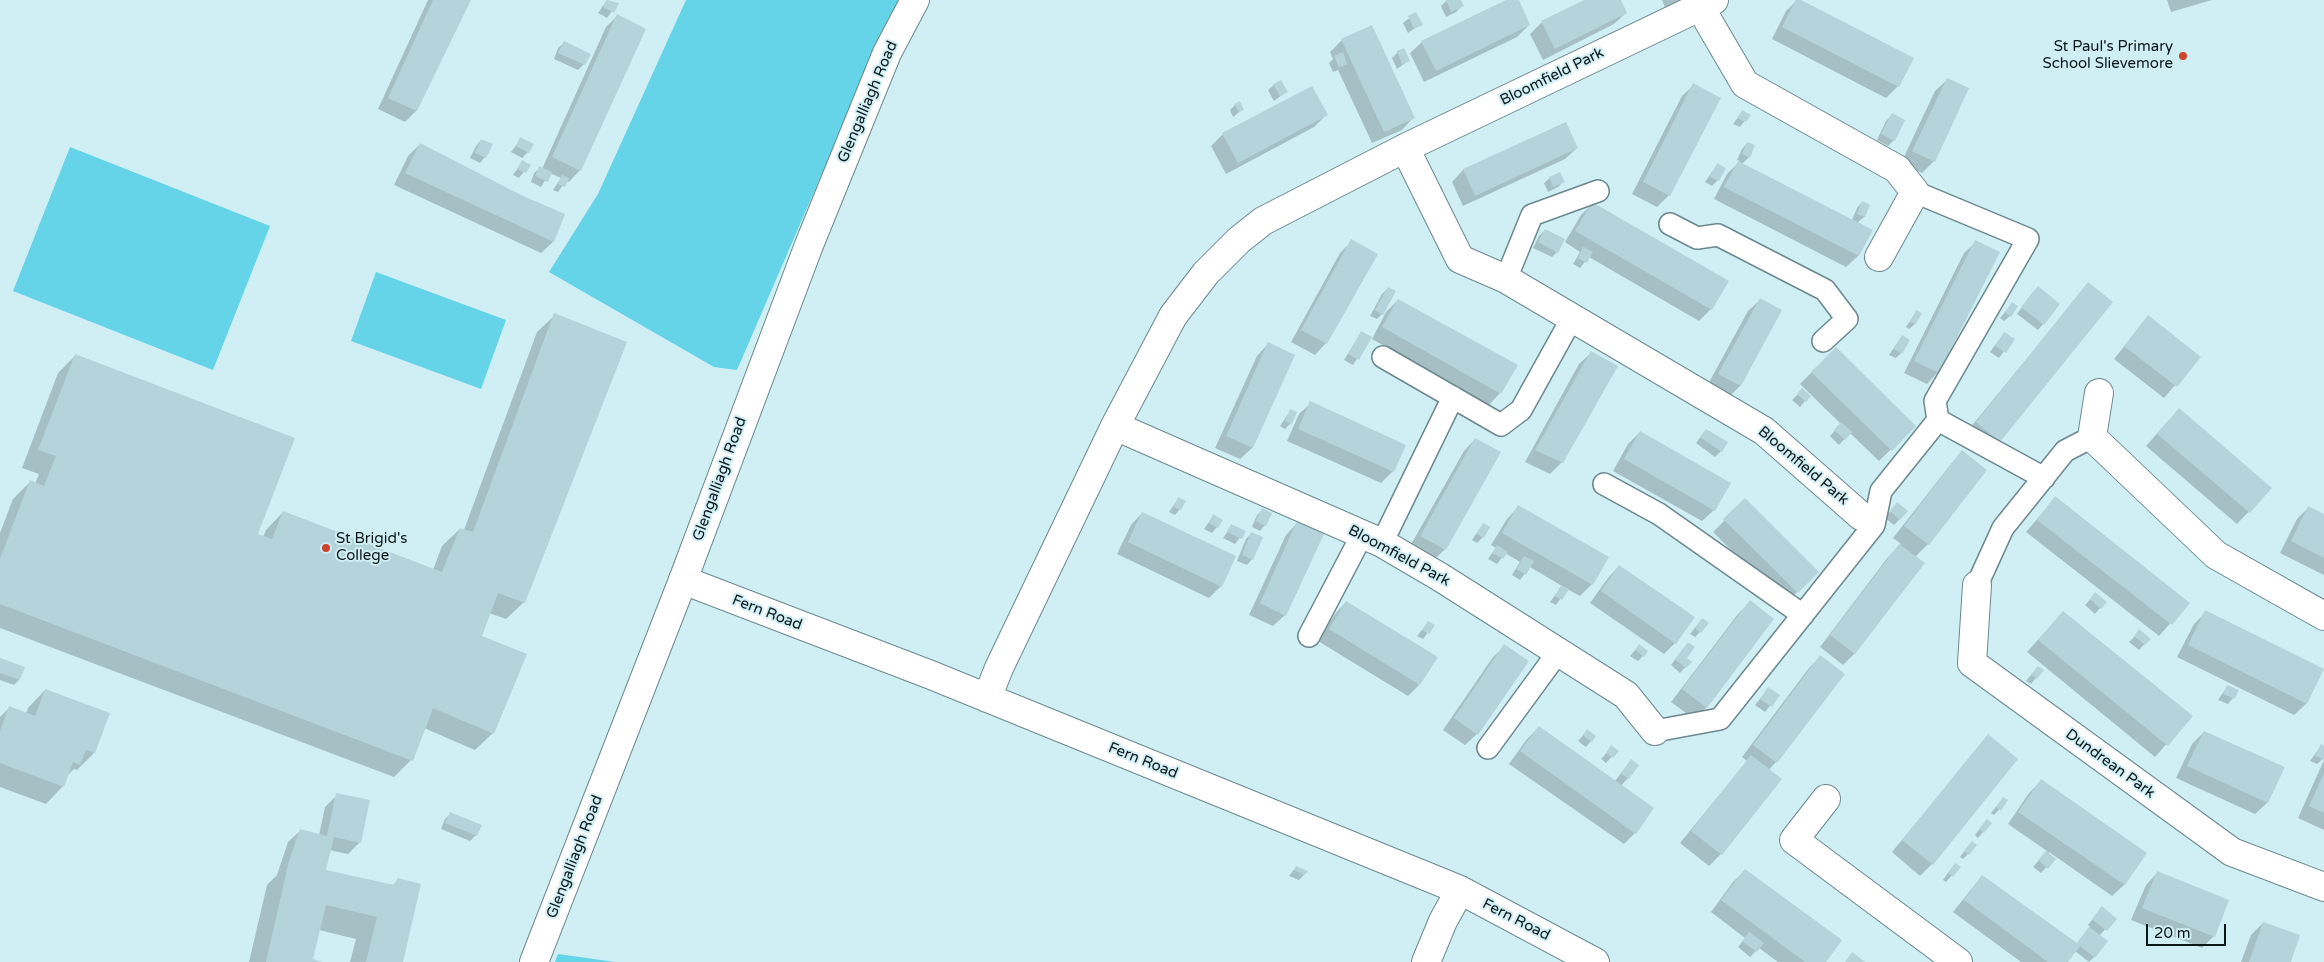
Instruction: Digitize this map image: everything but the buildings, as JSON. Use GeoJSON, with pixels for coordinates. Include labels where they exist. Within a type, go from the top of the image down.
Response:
{"type":"FeatureCollection","features":[{"type":"Feature","properties":{"kind":"street","name":"Glengalliagh Road"},"geometry":{"type":"LineString","coordinates":[[534,962],[683,580],[809,245],[887,53],[915,0]]}},
{"type":"Feature","properties":{"kind":"street","name":"Bloomfield Park"},"geometry":{"type":"LineString","coordinates":[[987,698],[999,668],[1115,426],[1172,316],[1206,273],[1263,221],[1405,148],[1707,3],[1745,84],[1897,169],[1915,192]]}},
{"type":"Feature","properties":{"kind":"street","name":"Bloomfield Park"},"geometry":{"type":"LineString","coordinates":[[1405,148],[1460,258],[1506,279],[1764,431],[1867,521]]}},
{"type":"Feature","properties":{"kind":"street"},"geometry":{"type":"LineString","coordinates":[[1506,279],[1532,215],[1598,191]]}},
{"type":"Feature","properties":{"kind":"street"},"geometry":{"type":"LineString","coordinates":[[1655,731],[1720,719],[1803,615],[1867,521],[1881,491],[1938,420],[1935,401],[2028,239],[1915,192],[1879,257]]}},
{"type":"Feature","properties":{"kind":"street"},"geometry":{"type":"LineString","coordinates":[[1670,224],[1697,238],[1718,235],[1825,290],[1847,319],[1823,341]]}},
{"type":"Feature","properties":{"kind":"street"},"geometry":{"type":"LineString","coordinates":[[1383,357],[1501,424],[1520,410],[1572,318]]}},
{"type":"Feature","properties":{"kind":"street"},"geometry":{"type":"LineString","coordinates":[[2092,437],[2099,394]]}},
{"type":"Feature","properties":{"kind":"street"},"geometry":{"type":"LineString","coordinates":[[1309,636],[1372,539],[1453,397]]}},
{"type":"Feature","properties":{"kind":"street"},"geometry":{"type":"LineString","coordinates":[[1938,420],[2044,478]]}},
{"type":"Feature","properties":{"kind":"street","name":"Bloomfield Park"},"geometry":{"type":"LineString","coordinates":[[1115,426],[1372,539],[1440,577],[1626,695],[1655,731]]}},
{"type":"Feature","properties":{"kind":"street"},"geometry":{"type":"LineString","coordinates":[[1977,585],[2003,528],[2065,451],[2092,437]]}},
{"type":"Feature","properties":{"kind":"street"},"geometry":{"type":"LineString","coordinates":[[2092,437],[2216,555],[2324,616]]}},
{"type":"Feature","properties":{"kind":"street"},"geometry":{"type":"LineString","coordinates":[[1604,484],[1659,514],[1803,615]]}},
{"type":"Feature","properties":{"kind":"street","name":"Fern Road"},"geometry":{"type":"LineString","coordinates":[[683,580],[987,698],[1460,890],[1595,962]]}},
{"type":"Feature","properties":{"kind":"street","name":"Dundrean Park"},"geometry":{"type":"LineString","coordinates":[[1977,585],[1972,663],[2232,852],[2324,887]]}},
{"type":"Feature","properties":{"kind":"street"},"geometry":{"type":"LineString","coordinates":[[1488,748],[1559,651]]}},
{"type":"Feature","properties":{"kind":"street"},"geometry":{"type":"LineString","coordinates":[[1826,799],[1794,840],[1958,962]]}},
{"type":"Feature","properties":{"kind":"street"},"geometry":{"type":"LineString","coordinates":[[1426,962],[1443,921],[1460,890]]}},
{"type":"Feature","properties":{"kind":"shaded area"},"geometry":{"type":"Polygon","coordinates":[[[686,0],[904,0],[884,30],[737,370],[714,367],[549,272],[598,194],[686,0]]]}},
{"type":"Feature","properties":{"kind":"shaded area"},"geometry":{"type":"Polygon","coordinates":[[[70,147],[270,226],[213,370],[13,291],[70,147]]]}},
{"type":"Feature","properties":{"kind":"shaded area"},"geometry":{"type":"Polygon","coordinates":[[[376,272],[506,320],[481,389],[351,341],[376,272]]]}},
{"type":"Feature","properties":{"kind":"shaded area"},"geometry":{"type":"Polygon","coordinates":[[[558,954],[615,962],[555,962],[558,954]]]}},
{"type":"Feature","properties":{"kind":"place","name":"St Paul's Primary School Slievemore"},"geometry":{"type":"Point","coordinates":[2183,56]}},
{"type":"Feature","properties":{"kind":"place","name":"St Brigid's College"},"geometry":{"type":"Point","coordinates":[326,548]}}]}
